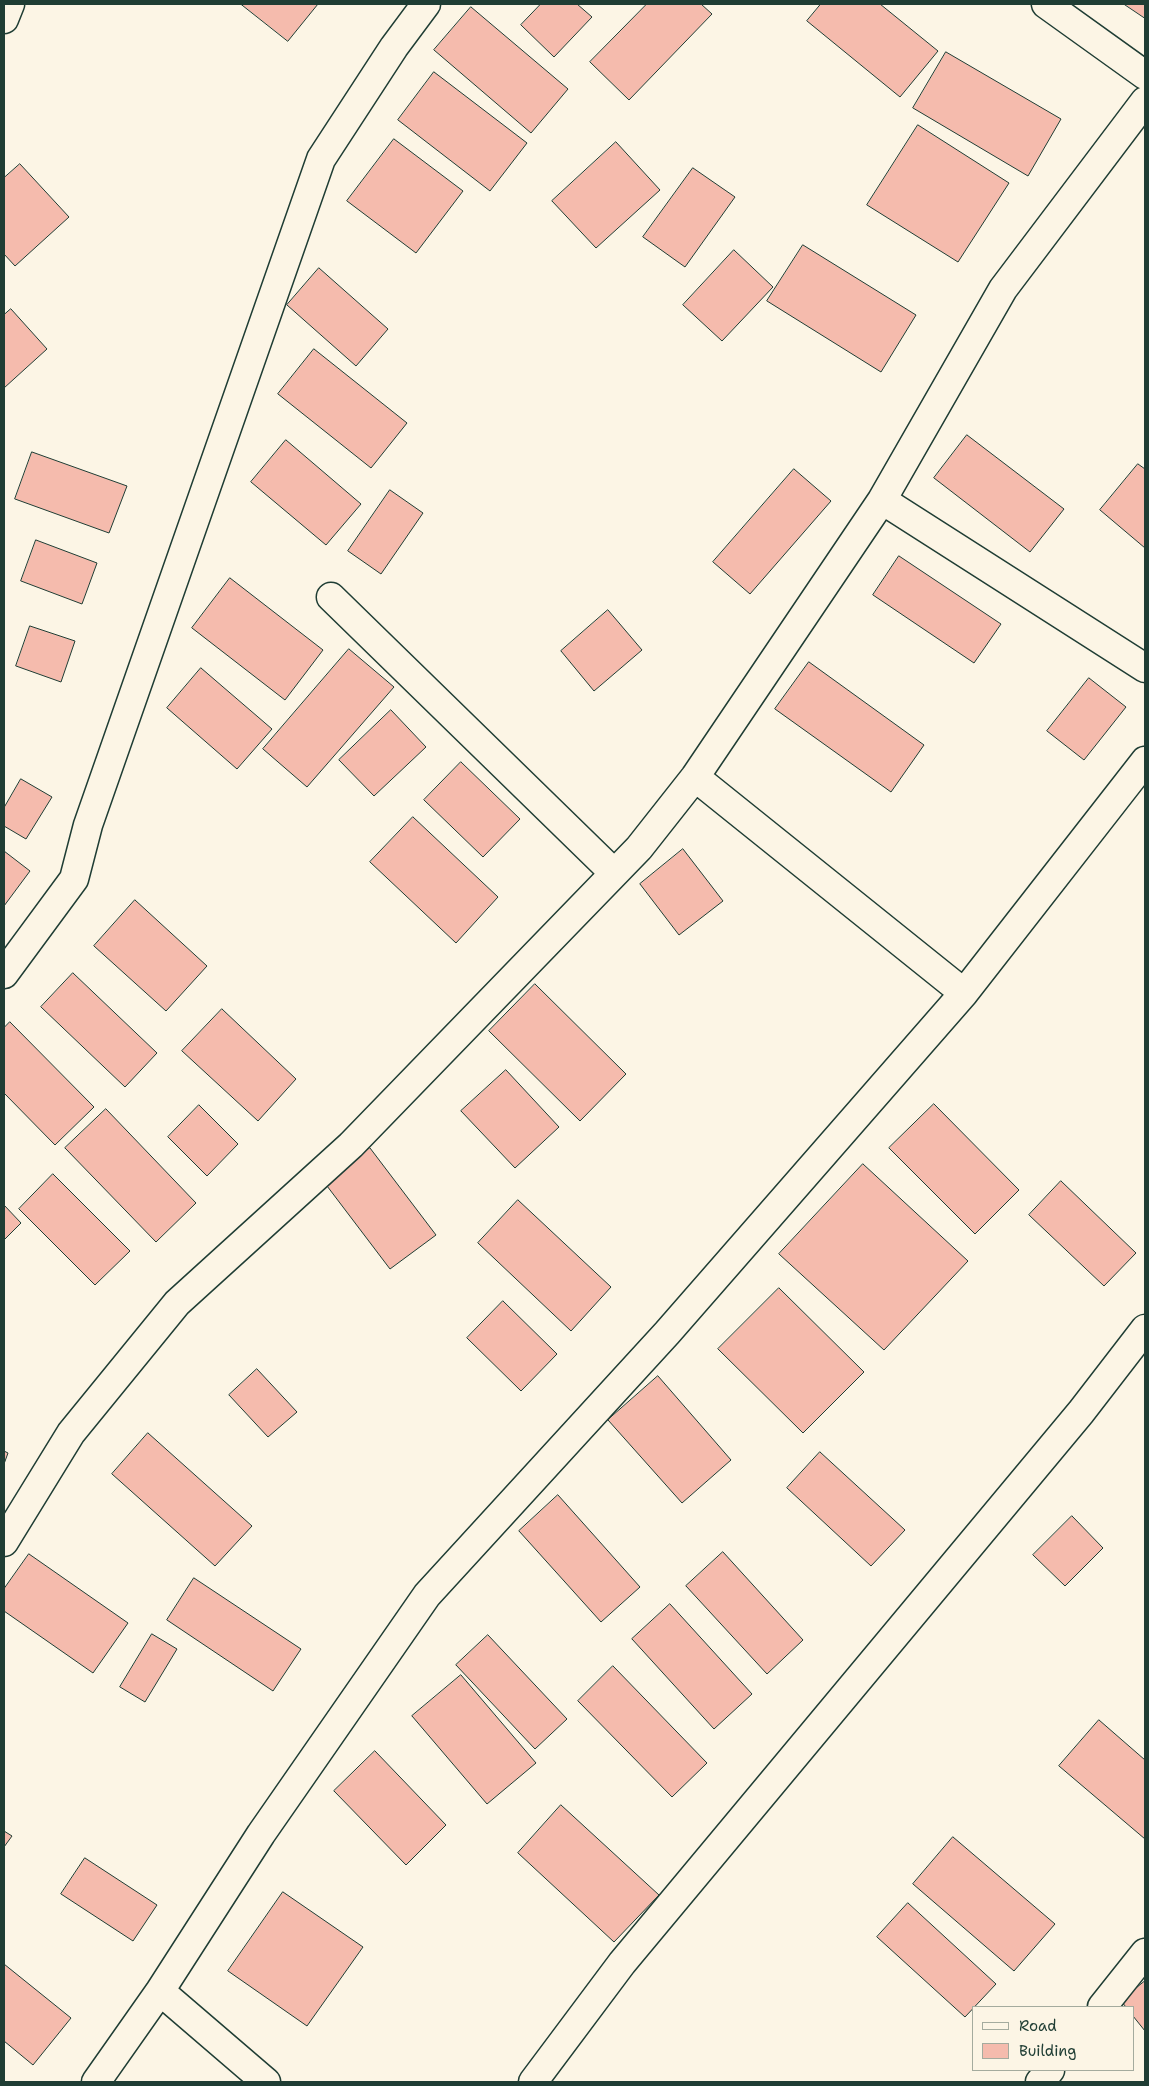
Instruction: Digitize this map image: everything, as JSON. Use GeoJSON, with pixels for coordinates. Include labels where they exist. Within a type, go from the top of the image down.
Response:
{"type":"FeatureCollection","features":[{"type":"Feature","properties":{"kind":"street"},"geometry":{"type":"LineString","coordinates":[[4,19],[10,4]]}},
{"type":"Feature","properties":{"kind":"street"},"geometry":{"type":"LineString","coordinates":[[4,974],[74,879],[88,825],[321,159],[394,47],[426,4]]}},
{"type":"Feature","properties":{"kind":"street"},"geometry":{"type":"LineString","coordinates":[[1046,4],[1145,75]]}},
{"type":"Feature","properties":{"kind":"street"},"geometry":{"type":"LineString","coordinates":[[4,1542],[71,1432],[178,1303],[351,1145],[639,848],[695,777],[882,500],[1003,289],[1145,101]]}},
{"type":"Feature","properties":{"kind":"street"},"geometry":{"type":"LineString","coordinates":[[882,500],[1145,668]]}},
{"type":"Feature","properties":{"kind":"street"},"geometry":{"type":"LineString","coordinates":[[331,597],[614,873]]}},
{"type":"Feature","properties":{"kind":"street"},"geometry":{"type":"LineString","coordinates":[[96,2082],[160,1991],[261,1834],[427,1595],[667,1333],[964,993],[1145,761]]}},
{"type":"Feature","properties":{"kind":"street"},"geometry":{"type":"LineString","coordinates":[[695,777],[964,993]]}},
{"type":"Feature","properties":{"kind":"street"},"geometry":{"type":"LineString","coordinates":[[533,2082],[622,1963],[1081,1412],[1145,1329]]}},
{"type":"Feature","properties":{"kind":"street"},"geometry":{"type":"LineString","coordinates":[[1103,2006],[1145,1953]]}},
{"type":"Feature","properties":{"kind":"street"},"geometry":{"type":"LineString","coordinates":[[160,1991],[266,2082]]}},
{"type":"Feature","properties":{"kind":"street"},"geometry":{"type":"LineString","coordinates":[[1040,2082],[1049,2071]]}},
{"type":"Feature","properties":{"kind":"building"},"geometry":{"type":"Polygon","coordinates":[[[241,4],[318,4],[288,41],[241,4]]]}},
{"type":"Feature","properties":{"kind":"building"},"geometry":{"type":"Polygon","coordinates":[[[541,4],[577,4],[592,17],[554,57],[521,25],[541,4]]]}},
{"type":"Feature","properties":{"kind":"building"},"geometry":{"type":"Polygon","coordinates":[[[647,4],[701,4],[712,14],[629,100],[590,62],[647,4]]]}},
{"type":"Feature","properties":{"kind":"building"},"geometry":{"type":"Polygon","coordinates":[[[821,4],[880,4],[938,51],[900,97],[807,21],[821,4]]]}},
{"type":"Feature","properties":{"kind":"building"},"geometry":{"type":"Polygon","coordinates":[[[1124,4],[1145,4],[1145,18],[1124,4]]]}},
{"type":"Feature","properties":{"kind":"building"},"geometry":{"type":"Polygon","coordinates":[[[471,7],[568,89],[531,133],[434,50],[471,7]]]}},
{"type":"Feature","properties":{"kind":"building"},"geometry":{"type":"Polygon","coordinates":[[[946,52],[1061,119],[1028,176],[913,108],[946,52]]]}},
{"type":"Feature","properties":{"kind":"building"},"geometry":{"type":"Polygon","coordinates":[[[434,72],[527,143],[490,191],[398,120],[434,72]]]}},
{"type":"Feature","properties":{"kind":"building"},"geometry":{"type":"Polygon","coordinates":[[[918,125],[1009,183],[958,262],[867,205],[918,125]]]}},
{"type":"Feature","properties":{"kind":"building"},"geometry":{"type":"Polygon","coordinates":[[[394,139],[463,191],[416,253],[347,201],[394,139]]]}},
{"type":"Feature","properties":{"kind":"building"},"geometry":{"type":"Polygon","coordinates":[[[616,142],[660,190],[596,248],[552,201],[616,142]]]}},
{"type":"Feature","properties":{"kind":"building"},"geometry":{"type":"Polygon","coordinates":[[[20,164],[69,217],[15,266],[4,254],[4,178],[20,164]]]}},
{"type":"Feature","properties":{"kind":"building"},"geometry":{"type":"Polygon","coordinates":[[[693,168],[735,197],[685,267],[643,237],[693,168]]]}},
{"type":"Feature","properties":{"kind":"building"},"geometry":{"type":"Polygon","coordinates":[[[803,245],[916,315],[881,372],[767,301],[803,245]]]}},
{"type":"Feature","properties":{"kind":"building"},"geometry":{"type":"Polygon","coordinates":[[[734,250],[773,287],[722,341],[683,305],[734,250]]]}},
{"type":"Feature","properties":{"kind":"building"},"geometry":{"type":"Polygon","coordinates":[[[319,268],[388,329],[356,366],[287,305],[319,268]]]}},
{"type":"Feature","properties":{"kind":"building"},"geometry":{"type":"Polygon","coordinates":[[[11,309],[47,349],[4,388],[4,315],[11,309]]]}},
{"type":"Feature","properties":{"kind":"building"},"geometry":{"type":"Polygon","coordinates":[[[314,349],[407,423],[371,468],[278,394],[314,349]]]}},
{"type":"Feature","properties":{"kind":"building"},"geometry":{"type":"Polygon","coordinates":[[[967,435],[1064,509],[1030,552],[934,478],[967,435]]]}},
{"type":"Feature","properties":{"kind":"building"},"geometry":{"type":"Polygon","coordinates":[[[286,440],[361,504],[326,545],[251,482],[286,440]]]}},
{"type":"Feature","properties":{"kind":"building"},"geometry":{"type":"Polygon","coordinates":[[[32,452],[127,486],[109,533],[15,499],[32,452]]]}},
{"type":"Feature","properties":{"kind":"building"},"geometry":{"type":"Polygon","coordinates":[[[1138,464],[1145,469],[1145,548],[1100,510],[1138,464]]]}},
{"type":"Feature","properties":{"kind":"building"},"geometry":{"type":"Polygon","coordinates":[[[794,469],[831,501],[750,594],[713,562],[794,469]]]}},
{"type":"Feature","properties":{"kind":"building"},"geometry":{"type":"Polygon","coordinates":[[[390,490],[423,513],[381,574],[348,551],[390,490]]]}},
{"type":"Feature","properties":{"kind":"building"},"geometry":{"type":"Polygon","coordinates":[[[36,540],[97,563],[82,604],[21,581],[36,540]]]}},
{"type":"Feature","properties":{"kind":"building"},"geometry":{"type":"Polygon","coordinates":[[[899,556],[1001,624],[974,663],[873,595],[899,556]]]}},
{"type":"Feature","properties":{"kind":"building"},"geometry":{"type":"Polygon","coordinates":[[[230,578],[323,650],[285,700],[192,628],[230,578]]]}},
{"type":"Feature","properties":{"kind":"building"},"geometry":{"type":"Polygon","coordinates":[[[608,610],[642,650],[594,691],[561,651],[608,610]]]}},
{"type":"Feature","properties":{"kind":"building"},"geometry":{"type":"Polygon","coordinates":[[[30,626],[75,641],[61,682],[16,666],[30,626]]]}},
{"type":"Feature","properties":{"kind":"building"},"geometry":{"type":"Polygon","coordinates":[[[349,649],[394,687],[307,787],[263,749],[349,649]]]}},
{"type":"Feature","properties":{"kind":"building"},"geometry":{"type":"Polygon","coordinates":[[[809,662],[924,745],[891,792],[775,709],[809,662]]]}},
{"type":"Feature","properties":{"kind":"building"},"geometry":{"type":"Polygon","coordinates":[[[201,668],[272,729],[237,769],[167,708],[201,668]]]}},
{"type":"Feature","properties":{"kind":"building"},"geometry":{"type":"Polygon","coordinates":[[[1089,678],[1126,707],[1084,760],[1047,731],[1089,678]]]}},
{"type":"Feature","properties":{"kind":"building"},"geometry":{"type":"Polygon","coordinates":[[[391,710],[426,747],[374,796],[339,760],[391,710]]]}},
{"type":"Feature","properties":{"kind":"building"},"geometry":{"type":"Polygon","coordinates":[[[461,762],[520,819],[483,857],[424,800],[461,762]]]}},
{"type":"Feature","properties":{"kind":"building"},"geometry":{"type":"Polygon","coordinates":[[[21,779],[52,797],[26,839],[4,826],[4,808],[21,779]]]}},
{"type":"Feature","properties":{"kind":"building"},"geometry":{"type":"Polygon","coordinates":[[[413,817],[498,897],[456,943],[370,862],[413,817]]]}},
{"type":"Feature","properties":{"kind":"building"},"geometry":{"type":"Polygon","coordinates":[[[683,849],[723,901],[679,935],[640,884],[683,849]]]}},
{"type":"Feature","properties":{"kind":"building"},"geometry":{"type":"Polygon","coordinates":[[[4,851],[30,871],[4,906],[4,851]]]}},
{"type":"Feature","properties":{"kind":"building"},"geometry":{"type":"Polygon","coordinates":[[[135,900],[207,966],[166,1011],[94,946],[135,900]]]}},
{"type":"Feature","properties":{"kind":"building"},"geometry":{"type":"Polygon","coordinates":[[[73,973],[157,1053],[125,1087],[41,1007],[73,973]]]}},
{"type":"Feature","properties":{"kind":"building"},"geometry":{"type":"Polygon","coordinates":[[[535,984],[626,1074],[580,1121],[489,1031],[535,984]]]}},
{"type":"Feature","properties":{"kind":"building"},"geometry":{"type":"Polygon","coordinates":[[[222,1009],[296,1079],[258,1121],[182,1051],[222,1009]]]}},
{"type":"Feature","properties":{"kind":"building"},"geometry":{"type":"Polygon","coordinates":[[[10,1022],[94,1107],[55,1145],[4,1093],[4,1028],[10,1022]]]}},
{"type":"Feature","properties":{"kind":"building"},"geometry":{"type":"Polygon","coordinates":[[[506,1070],[559,1127],[515,1168],[461,1111],[506,1070]]]}},
{"type":"Feature","properties":{"kind":"building"},"geometry":{"type":"Polygon","coordinates":[[[934,1104],[1019,1190],[975,1234],[889,1148],[934,1104]]]}},
{"type":"Feature","properties":{"kind":"building"},"geometry":{"type":"Polygon","coordinates":[[[199,1105],[238,1144],[207,1176],[168,1137],[199,1105]]]}},
{"type":"Feature","properties":{"kind":"building"},"geometry":{"type":"Polygon","coordinates":[[[106,1109],[196,1203],[156,1242],[65,1148],[106,1109]]]}},
{"type":"Feature","properties":{"kind":"building"},"geometry":{"type":"Polygon","coordinates":[[[370,1148],[436,1235],[390,1269],[324,1182],[370,1148]]]}},
{"type":"Feature","properties":{"kind":"building"},"geometry":{"type":"Polygon","coordinates":[[[863,1164],[968,1261],[884,1350],[779,1254],[863,1164]]]}},
{"type":"Feature","properties":{"kind":"building"},"geometry":{"type":"Polygon","coordinates":[[[53,1174],[130,1251],[95,1285],[19,1209],[53,1174]]]}},
{"type":"Feature","properties":{"kind":"building"},"geometry":{"type":"Polygon","coordinates":[[[1061,1181],[1136,1253],[1104,1286],[1029,1215],[1061,1181]]]}},
{"type":"Feature","properties":{"kind":"building"},"geometry":{"type":"Polygon","coordinates":[[[518,1200],[611,1287],[571,1331],[478,1243],[518,1200]]]}},
{"type":"Feature","properties":{"kind":"building"},"geometry":{"type":"Polygon","coordinates":[[[4,1205],[21,1223],[4,1240],[4,1205]]]}},
{"type":"Feature","properties":{"kind":"building"},"geometry":{"type":"Polygon","coordinates":[[[779,1288],[864,1372],[803,1433],[718,1349],[779,1288]]]}},
{"type":"Feature","properties":{"kind":"building"},"geometry":{"type":"Polygon","coordinates":[[[503,1301],[557,1354],[521,1391],[467,1338],[503,1301]]]}},
{"type":"Feature","properties":{"kind":"building"},"geometry":{"type":"Polygon","coordinates":[[[257,1369],[297,1412],[268,1437],[229,1395],[257,1369]]]}},
{"type":"Feature","properties":{"kind":"building"},"geometry":{"type":"Polygon","coordinates":[[[658,1376],[731,1460],[682,1503],[608,1420],[658,1376]]]}},
{"type":"Feature","properties":{"kind":"building"},"geometry":{"type":"Polygon","coordinates":[[[148,1433],[252,1526],[215,1566],[112,1474],[148,1433]]]}},
{"type":"Feature","properties":{"kind":"building"},"geometry":{"type":"Polygon","coordinates":[[[4,1451],[8,1453],[4,1464],[4,1451]]]}},
{"type":"Feature","properties":{"kind":"building"},"geometry":{"type":"Polygon","coordinates":[[[820,1452],[905,1530],[871,1566],[787,1488],[820,1452]]]}},
{"type":"Feature","properties":{"kind":"building"},"geometry":{"type":"Polygon","coordinates":[[[558,1495],[640,1587],[601,1622],[519,1531],[558,1495]]]}},
{"type":"Feature","properties":{"kind":"building"},"geometry":{"type":"Polygon","coordinates":[[[1072,1516],[1103,1548],[1065,1586],[1033,1555],[1072,1516]]]}},
{"type":"Feature","properties":{"kind":"building"},"geometry":{"type":"Polygon","coordinates":[[[723,1552],[803,1640],[767,1674],[686,1586],[723,1552]]]}},
{"type":"Feature","properties":{"kind":"building"},"geometry":{"type":"Polygon","coordinates":[[[29,1554],[128,1623],[93,1673],[4,1611],[4,1589],[29,1554]]]}},
{"type":"Feature","properties":{"kind":"building"},"geometry":{"type":"Polygon","coordinates":[[[194,1578],[301,1649],[273,1691],[167,1620],[194,1578]]]}},
{"type":"Feature","properties":{"kind":"building"},"geometry":{"type":"Polygon","coordinates":[[[670,1604],[752,1694],[714,1729],[632,1639],[670,1604]]]}},
{"type":"Feature","properties":{"kind":"building"},"geometry":{"type":"Polygon","coordinates":[[[152,1634],[177,1649],[145,1702],[120,1687],[152,1634]]]}},
{"type":"Feature","properties":{"kind":"building"},"geometry":{"type":"Polygon","coordinates":[[[488,1635],[567,1719],[535,1749],[456,1665],[488,1635]]]}},
{"type":"Feature","properties":{"kind":"building"},"geometry":{"type":"Polygon","coordinates":[[[613,1666],[707,1763],[672,1797],[578,1701],[613,1666]]]}},
{"type":"Feature","properties":{"kind":"building"},"geometry":{"type":"Polygon","coordinates":[[[461,1675],[536,1763],[487,1804],[412,1716],[461,1675]]]}},
{"type":"Feature","properties":{"kind":"building"},"geometry":{"type":"Polygon","coordinates":[[[1099,1720],[1145,1760],[1145,1839],[1059,1766],[1099,1720]]]}},
{"type":"Feature","properties":{"kind":"building"},"geometry":{"type":"Polygon","coordinates":[[[375,1751],[446,1825],[406,1865],[334,1791],[375,1751]]]}},
{"type":"Feature","properties":{"kind":"building"},"geometry":{"type":"Polygon","coordinates":[[[561,1805],[659,1895],[614,1942],[518,1853],[561,1805]]]}},
{"type":"Feature","properties":{"kind":"building"},"geometry":{"type":"Polygon","coordinates":[[[4,1831],[12,1836],[4,1847],[4,1831]]]}},
{"type":"Feature","properties":{"kind":"building"},"geometry":{"type":"Polygon","coordinates":[[[953,1837],[1055,1924],[1014,1971],[913,1884],[953,1837]]]}},
{"type":"Feature","properties":{"kind":"building"},"geometry":{"type":"Polygon","coordinates":[[[85,1858],[157,1905],[133,1941],[61,1894],[85,1858]]]}},
{"type":"Feature","properties":{"kind":"building"},"geometry":{"type":"Polygon","coordinates":[[[283,1892],[363,1947],[307,2026],[228,1971],[283,1892]]]}},
{"type":"Feature","properties":{"kind":"building"},"geometry":{"type":"Polygon","coordinates":[[[908,1903],[996,1984],[975,2006],[972,2006],[972,2010],[965,2017],[877,1937],[908,1903]]]}},
{"type":"Feature","properties":{"kind":"building"},"geometry":{"type":"Polygon","coordinates":[[[4,1964],[71,2018],[33,2065],[4,2041],[4,1964]]]}},
{"type":"Feature","properties":{"kind":"building"},"geometry":{"type":"Polygon","coordinates":[[[1145,1981],[1145,2031],[1134,2017],[1134,2006],[1125,2006],[1121,2001],[1145,1981]]]}}]}
